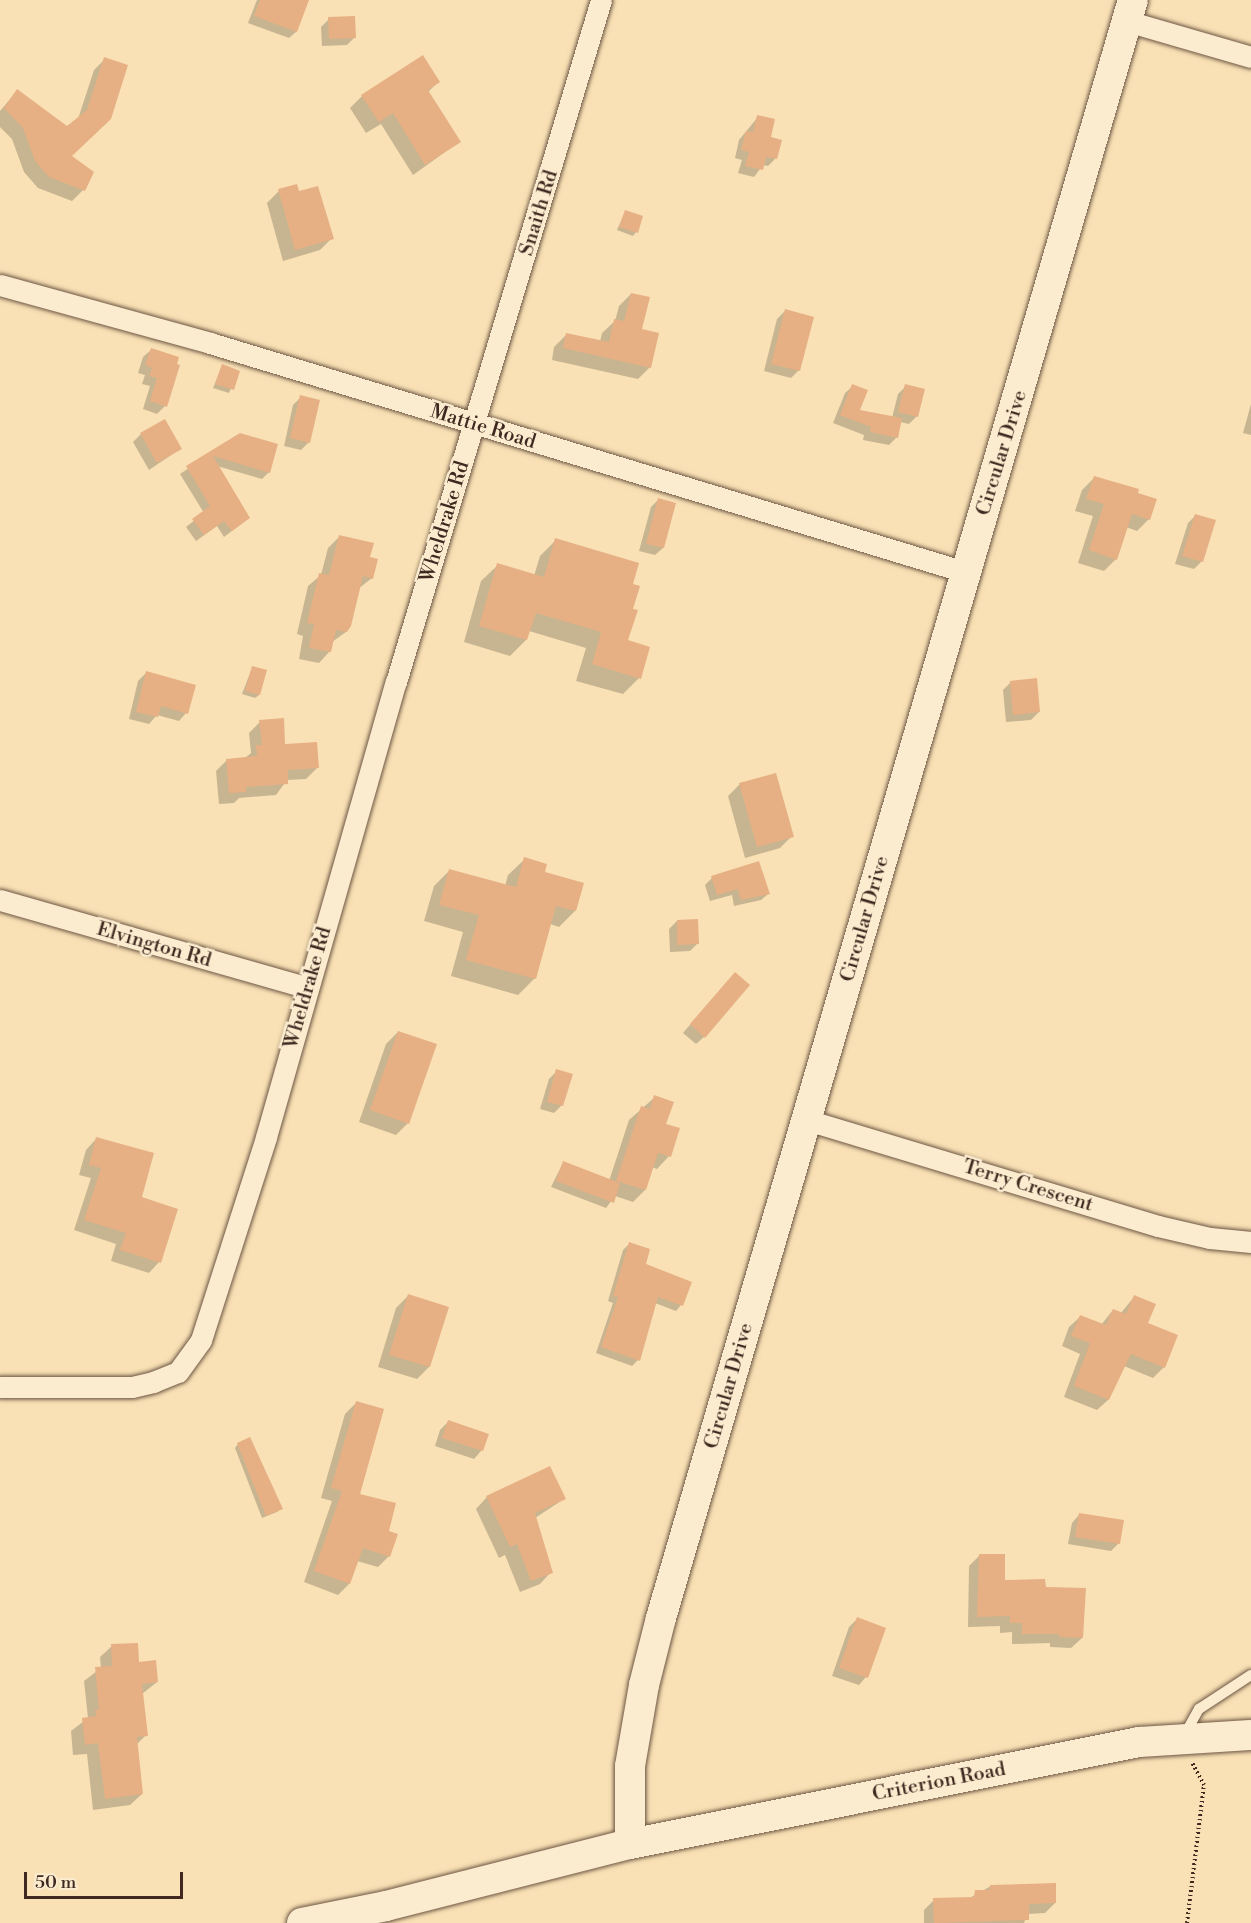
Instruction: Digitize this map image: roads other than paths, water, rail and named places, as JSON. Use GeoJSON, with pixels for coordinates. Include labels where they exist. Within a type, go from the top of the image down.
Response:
{"type":"FeatureCollection","features":[{"type":"Feature","properties":{"kind":"street","name":"Snaith Rd"},"geometry":{"type":"LineString","coordinates":[[475,424],[601,0]]}},
{"type":"Feature","properties":{"kind":"street"},"geometry":{"type":"LineString","coordinates":[[1130,10],[1251,57]]}},
{"type":"Feature","properties":{"kind":"street","name":"Circular Drive"},"geometry":{"type":"LineString","coordinates":[[630,1844],[630,1766],[644,1685],[965,572],[1130,10]]}},
{"type":"Feature","properties":{"kind":"street","name":"Mattie Road"},"geometry":{"type":"LineString","coordinates":[[0,285],[210,343],[965,572]]}},
{"type":"Feature","properties":{"kind":"street","name":"Wheldrake Rd"},"geometry":{"type":"LineString","coordinates":[[0,1387],[132,1387],[168,1377],[189,1359],[210,1314],[475,424]]}},
{"type":"Feature","properties":{"kind":"street","name":"Elvington Rd"},"geometry":{"type":"LineString","coordinates":[[0,900],[308,988]]}},
{"type":"Feature","properties":{"kind":"street","name":"Terry Crescent"},"geometry":{"type":"LineString","coordinates":[[807,1120],[1158,1226],[1210,1238],[1251,1242]]}},
{"type":"Feature","properties":{"kind":"street","name":"Criterion Road"},"geometry":{"type":"LineString","coordinates":[[302,1923],[386,1906],[630,1844],[1139,1742],[1251,1735]]}},
{"type":"Feature","properties":{"kind":"lane"},"geometry":{"type":"LineString","coordinates":[[1181,1739],[1199,1709],[1251,1675]]}}]}
